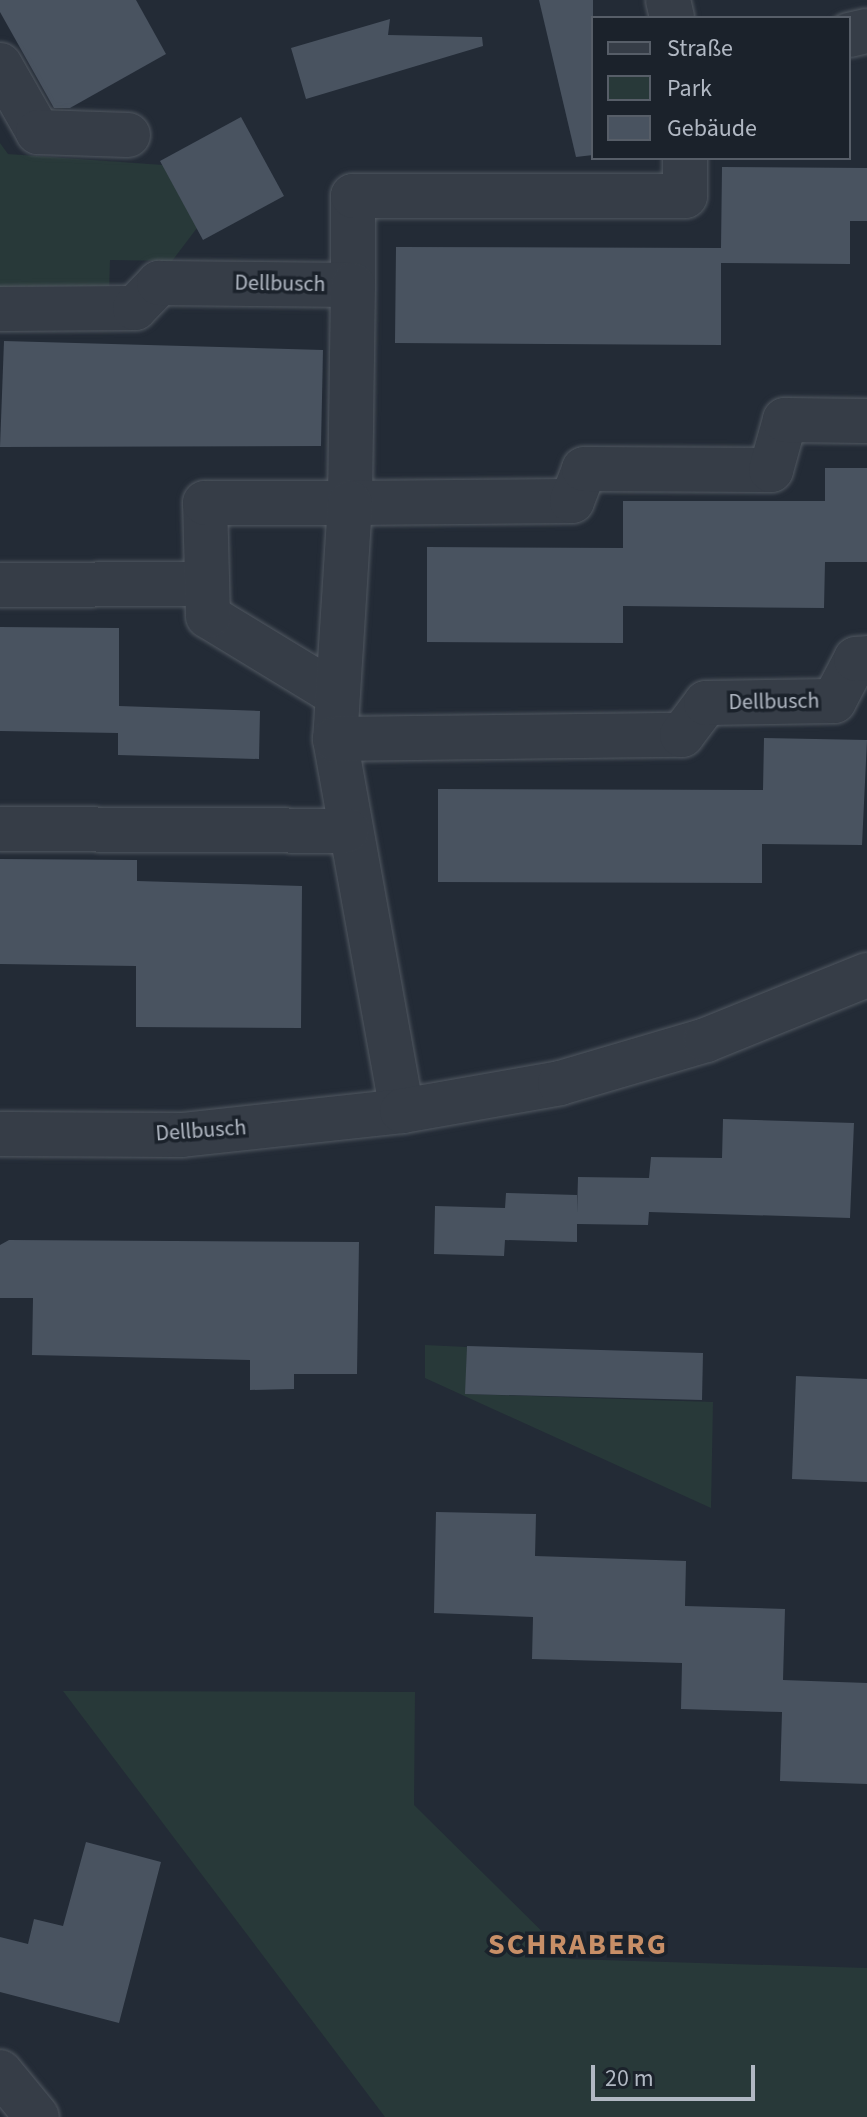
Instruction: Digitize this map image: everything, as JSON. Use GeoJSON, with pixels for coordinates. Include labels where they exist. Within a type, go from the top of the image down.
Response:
{"type":"FeatureCollection","features":[{"type":"Feature","properties":{"kind":"street"},"geometry":{"type":"LineString","coordinates":[[0,65],[38,132],[128,135]]}},
{"type":"Feature","properties":{"kind":"street"},"geometry":{"type":"LineString","coordinates":[[353,285],[353,196],[685,196],[685,160]]}},
{"type":"Feature","properties":{"kind":"street","name":"Dellbusch"},"geometry":{"type":"LineString","coordinates":[[0,309],[135,308],[159,283],[353,285],[350,503],[333,692],[335,739],[347,831],[402,1111]]}},
{"type":"Feature","properties":{"kind":"street"},"geometry":{"type":"LineString","coordinates":[[333,692],[208,616],[204,584],[205,503],[572,501],[584,469],[771,470],[785,420],[867,421]]}},
{"type":"Feature","properties":{"kind":"street"},"geometry":{"type":"LineString","coordinates":[[0,585],[204,584]]}},
{"type":"Feature","properties":{"kind":"street","name":"Dellbusch"},"geometry":{"type":"LineString","coordinates":[[335,739],[682,735],[706,703],[834,701],[856,659],[867,658]]}},
{"type":"Feature","properties":{"kind":"street"},"geometry":{"type":"LineString","coordinates":[[0,829],[347,831]]}},
{"type":"Feature","properties":{"kind":"street","name":"Dellbusch"},"geometry":{"type":"LineString","coordinates":[[0,1134],[182,1135],[402,1111],[618,1066],[706,1040],[867,975]]}},
{"type":"Feature","properties":{"kind":"street"},"geometry":{"type":"LineString","coordinates":[[0,2072],[37,2117]]}},
{"type":"Feature","properties":{"kind":"green space"},"geometry":{"type":"Polygon","coordinates":[[[0,143],[8,154],[163,165],[197,228],[172,261],[110,260],[109,294],[0,291],[0,143]]]}},
{"type":"Feature","properties":{"kind":"green space"},"geometry":{"type":"Polygon","coordinates":[[[425,1345],[467,1347],[466,1394],[713,1402],[711,1508],[425,1378],[425,1345]]]}},
{"type":"Feature","properties":{"kind":"green space"},"geometry":{"type":"Polygon","coordinates":[[[63,1691],[415,1692],[414,1805],[570,1959],[867,1968],[867,2117],[385,2117],[63,1691]]]}},
{"type":"Feature","properties":{"kind":"building"},"geometry":{"type":"Polygon","coordinates":[[[0,0],[136,0],[166,54],[70,108],[54,108],[0,12],[0,0]]]}},
{"type":"Feature","properties":{"kind":"building"},"geometry":{"type":"Polygon","coordinates":[[[539,0],[593,0],[591,155],[576,157],[539,0]]]}},
{"type":"Feature","properties":{"kind":"building"},"geometry":{"type":"Polygon","coordinates":[[[390,19],[388,35],[482,37],[483,46],[306,99],[291,48],[390,19]]]}},
{"type":"Feature","properties":{"kind":"building"},"geometry":{"type":"Polygon","coordinates":[[[241,117],[284,196],[203,240],[160,161],[241,117]]]}},
{"type":"Feature","properties":{"kind":"building"},"geometry":{"type":"Polygon","coordinates":[[[722,167],[867,168],[867,221],[850,221],[850,264],[721,263],[721,345],[395,343],[396,247],[721,248],[722,167]]]}},
{"type":"Feature","properties":{"kind":"building"},"geometry":{"type":"Polygon","coordinates":[[[4,341],[323,350],[321,446],[0,447],[4,341]]]}},
{"type":"Feature","properties":{"kind":"building"},"geometry":{"type":"Polygon","coordinates":[[[825,468],[867,468],[867,562],[825,562],[824,608],[623,606],[623,643],[427,642],[427,547],[623,548],[623,501],[825,501],[825,468]]]}},
{"type":"Feature","properties":{"kind":"building"},"geometry":{"type":"Polygon","coordinates":[[[0,627],[119,628],[119,706],[260,711],[259,759],[118,755],[118,733],[0,731],[0,627]]]}},
{"type":"Feature","properties":{"kind":"building"},"geometry":{"type":"Polygon","coordinates":[[[764,738],[867,740],[862,845],[762,844],[762,883],[438,882],[438,789],[763,790],[764,738]]]}},
{"type":"Feature","properties":{"kind":"building"},"geometry":{"type":"Polygon","coordinates":[[[0,859],[137,860],[137,881],[302,886],[301,1028],[136,1027],[136,966],[0,964],[0,859]]]}},
{"type":"Feature","properties":{"kind":"building"},"geometry":{"type":"Polygon","coordinates":[[[723,1119],[854,1123],[850,1218],[649,1212],[648,1225],[577,1224],[577,1242],[505,1240],[504,1256],[434,1254],[435,1206],[505,1208],[506,1193],[577,1195],[577,1213],[578,1177],[649,1178],[651,1157],[722,1158],[723,1119]]]}},
{"type":"Feature","properties":{"kind":"building"},"geometry":{"type":"Polygon","coordinates":[[[9,1240],[359,1242],[357,1374],[294,1374],[294,1389],[250,1390],[250,1360],[32,1355],[33,1298],[0,1298],[0,1245],[9,1240]]]}},
{"type":"Feature","properties":{"kind":"building"},"geometry":{"type":"Polygon","coordinates":[[[467,1346],[703,1353],[702,1400],[465,1394],[467,1346]]]}},
{"type":"Feature","properties":{"kind":"building"},"geometry":{"type":"Polygon","coordinates":[[[796,1376],[867,1379],[867,1482],[792,1479],[796,1376]]]}},
{"type":"Feature","properties":{"kind":"building"},"geometry":{"type":"Polygon","coordinates":[[[436,1512],[536,1514],[535,1556],[686,1561],[685,1606],[785,1609],[783,1680],[867,1683],[867,1784],[780,1781],[782,1712],[681,1709],[682,1663],[532,1659],[533,1617],[434,1613],[436,1512]]]}},
{"type":"Feature","properties":{"kind":"building"},"geometry":{"type":"Polygon","coordinates":[[[86,1842],[161,1862],[119,2023],[0,1992],[0,1937],[28,1944],[34,1919],[63,1926],[86,1842]]]}},
{"type":"Feature","properties":{"kind":"district","name":"SCHRABERG"},"geometry":{"type":"Point","coordinates":[578,1945]}}]}
